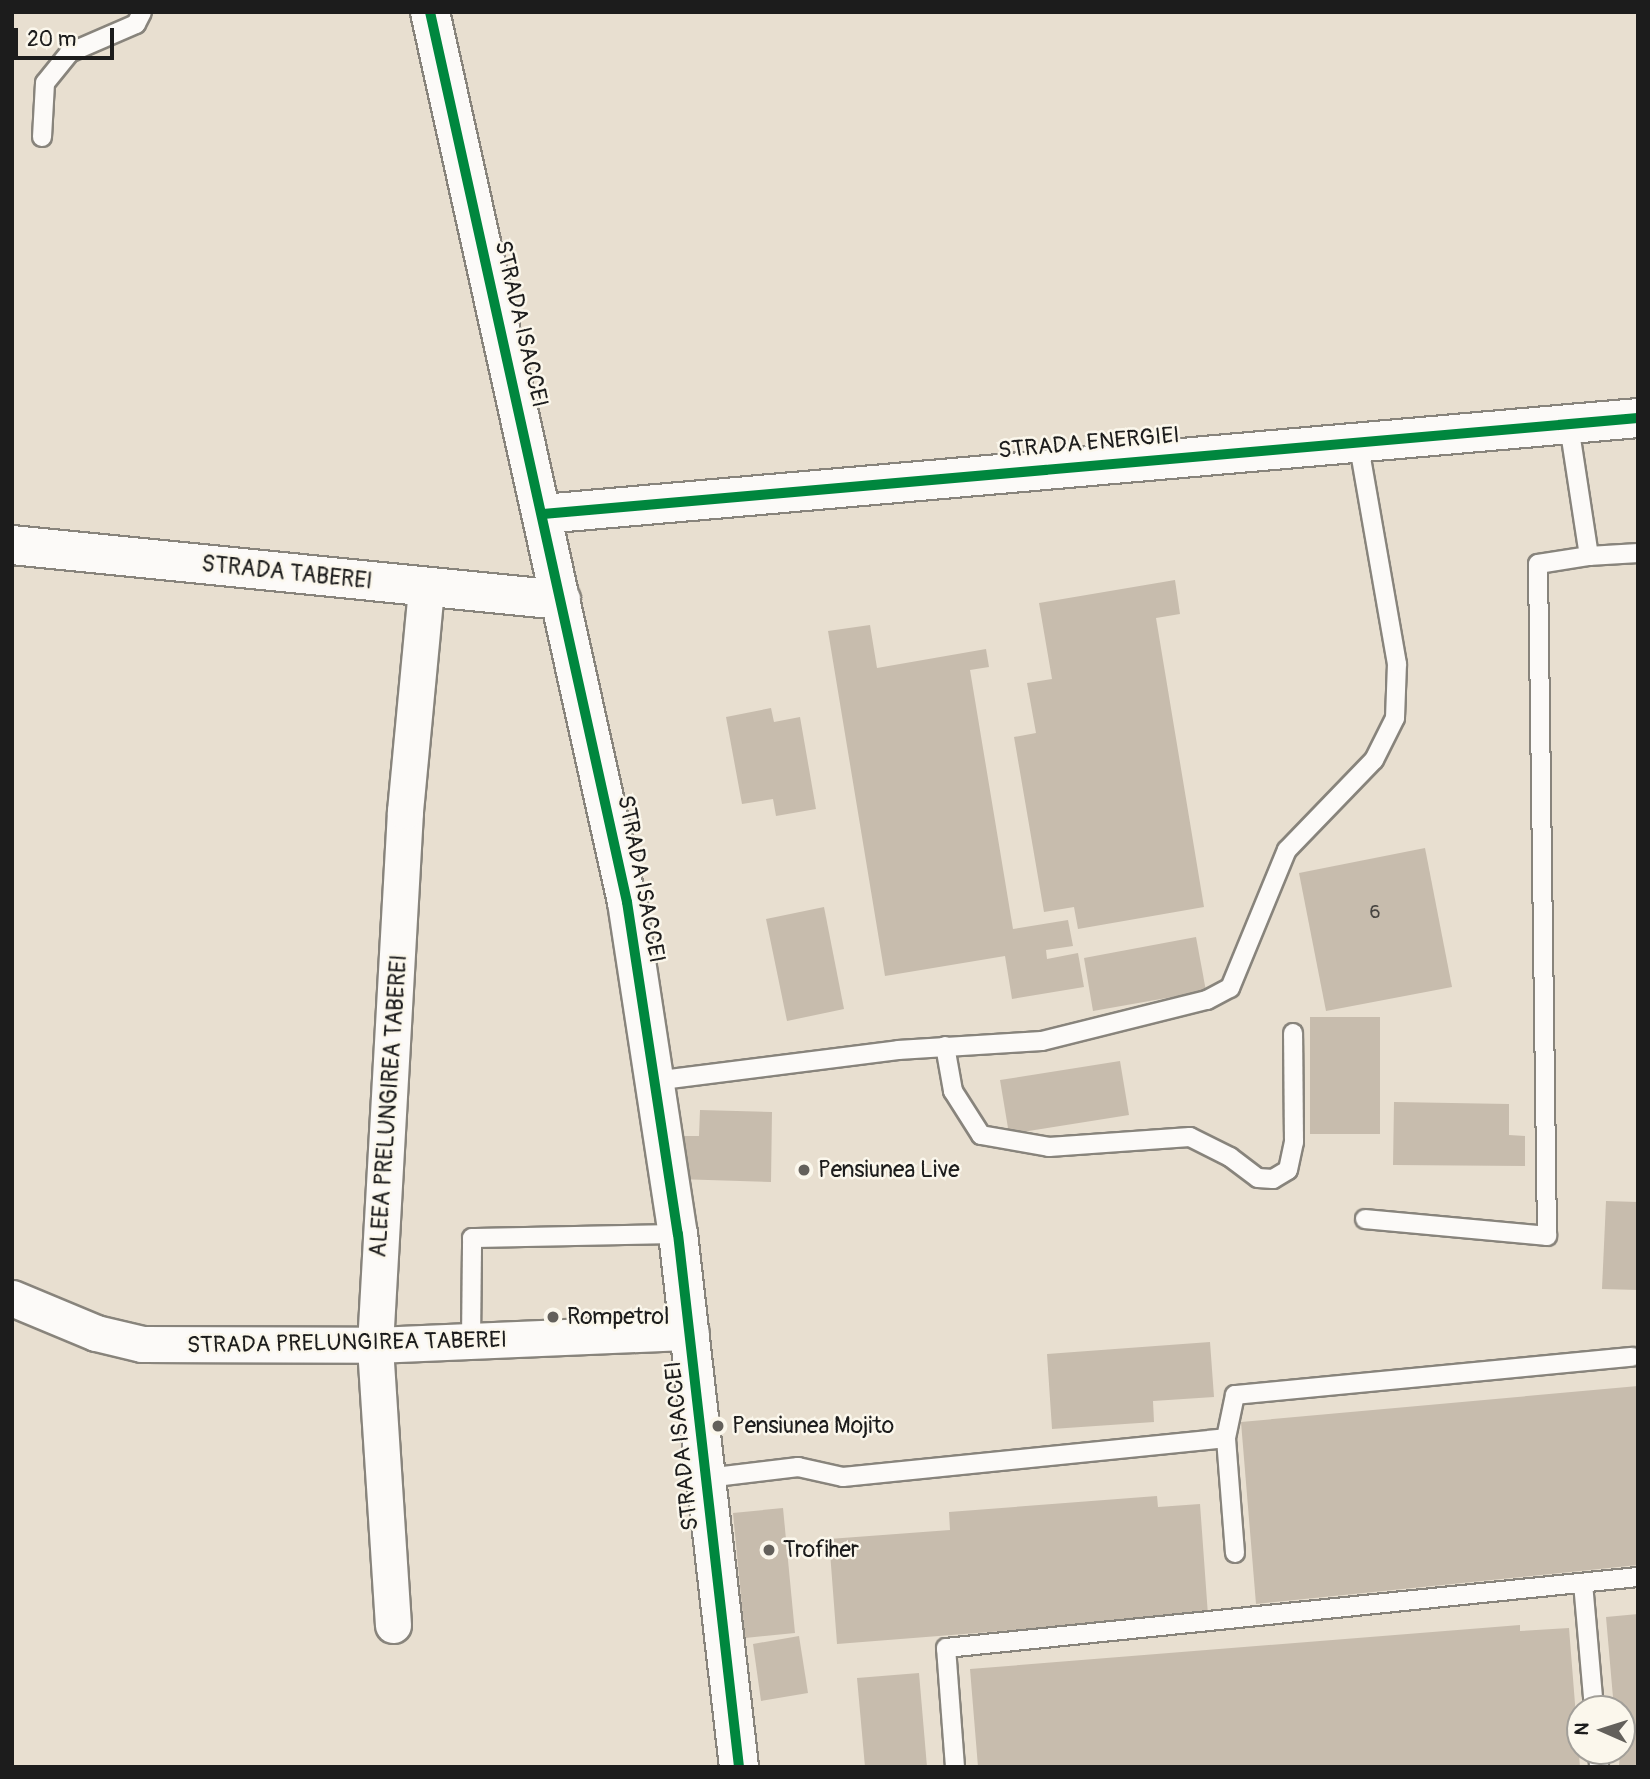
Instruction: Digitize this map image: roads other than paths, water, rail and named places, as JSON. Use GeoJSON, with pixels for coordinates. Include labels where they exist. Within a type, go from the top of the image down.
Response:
{"type":"FeatureCollection","features":[{"type":"Feature","properties":{"kind":"main road","name":"STRADA ISACCEI"},"geometry":{"type":"LineString","coordinates":[[430,12],[627,902],[691,1332],[739,1767]]}},
{"type":"Feature","properties":{"kind":"main road","name":"STRADA ENERGIEI"},"geometry":{"type":"LineString","coordinates":[[543,514],[1111,461],[1359,446],[1638,418]]}},
{"type":"Feature","properties":{"kind":"main road","name":"STRADA TABEREI"},"geometry":{"type":"LineString","coordinates":[[12,545],[561,600]]}},
{"type":"Feature","properties":{"kind":"street","name":"ALEEA PRELUNGIREA TABEREI"},"geometry":{"type":"LineString","coordinates":[[393,1625],[375,1345],[405,811],[426,587]]}},
{"type":"Feature","properties":{"kind":"street","name":"STRADA PRELUNGIREA TABEREI"},"geometry":{"type":"LineString","coordinates":[[12,1298],[96,1333],[142,1344],[375,1345],[691,1332]]}},
{"type":"Feature","properties":{"kind":"lane"},"geometry":{"type":"LineString","coordinates":[[42,137],[45,83],[69,53],[136,24],[142,12]]}},
{"type":"Feature","properties":{"kind":"lane"},"geometry":{"type":"LineString","coordinates":[[1569,426],[1589,556]]}},
{"type":"Feature","properties":{"kind":"lane"},"geometry":{"type":"LineString","coordinates":[[654,1080],[945,1046],[1042,1041],[1207,1000],[1230,988],[1287,850],[1374,760],[1395,718],[1397,664],[1359,446]]}},
{"type":"Feature","properties":{"kind":"lane"},"geometry":{"type":"LineString","coordinates":[[1365,1219],[1547,1236],[1538,564],[1589,556],[1638,553]]}},
{"type":"Feature","properties":{"kind":"lane"},"geometry":{"type":"LineString","coordinates":[[945,1046],[953,1091],[981,1135],[1049,1147],[1191,1137],[1230,1157],[1258,1178],[1273,1179],[1288,1170],[1294,1142],[1293,1033]]}},
{"type":"Feature","properties":{"kind":"lane"},"geometry":{"type":"LineString","coordinates":[[471,1342],[472,1238],[678,1234]]}},
{"type":"Feature","properties":{"kind":"lane"},"geometry":{"type":"LineString","coordinates":[[1235,1553],[1226,1438],[1235,1395],[1632,1357]]}},
{"type":"Feature","properties":{"kind":"lane"},"geometry":{"type":"LineString","coordinates":[[707,1478],[798,1467],[843,1476],[1226,1438]]}},
{"type":"Feature","properties":{"kind":"lane"},"geometry":{"type":"LineString","coordinates":[[955,1767],[946,1648],[1638,1577]]}},
{"type":"Feature","properties":{"kind":"lane"},"geometry":{"type":"LineString","coordinates":[[1583,1583],[1593,1695]]}},
{"type":"Feature","properties":{"kind":"place","name":"Pensiunea Live"},"geometry":{"type":"Point","coordinates":[804,1170]}},
{"type":"Feature","properties":{"kind":"place","name":"Rompetrol"},"geometry":{"type":"Point","coordinates":[553,1317]}},
{"type":"Feature","properties":{"kind":"place","name":"Pensiunea Mojito"},"geometry":{"type":"Point","coordinates":[718,1426]}},
{"type":"Feature","properties":{"kind":"place","name":"Trofiher"},"geometry":{"type":"Point","coordinates":[769,1550]}}]}
